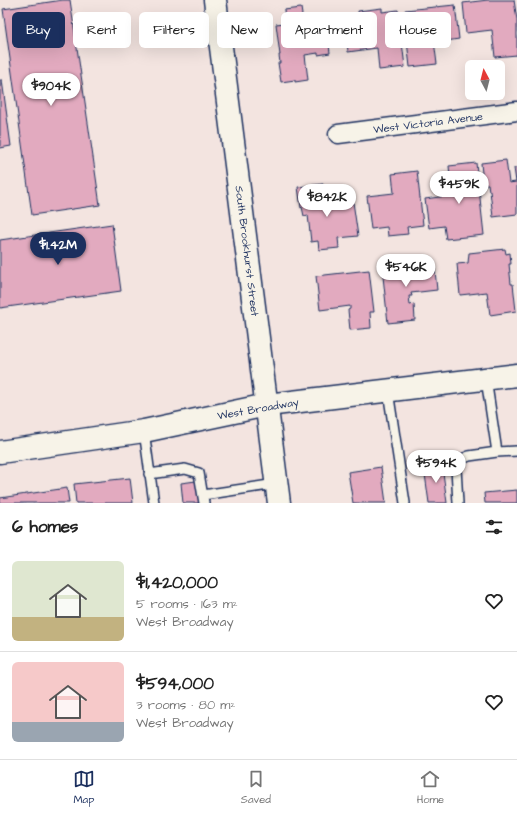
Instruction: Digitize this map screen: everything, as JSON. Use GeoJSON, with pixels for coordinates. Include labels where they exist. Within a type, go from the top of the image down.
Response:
{"type":"FeatureCollection","features":[{"type":"Feature","properties":{"kind":"main road","name":"South Brookhurst Street"},"geometry":{"type":"LineString","coordinates":[[215,0],[277,494]]}},
{"type":"Feature","properties":{"kind":"main road","name":"West Broadway"},"geometry":{"type":"LineString","coordinates":[[0,452],[144,431],[266,406],[517,375]]}},
{"type":"Feature","properties":{"kind":"street","name":"West Victoria Avenue"},"geometry":{"type":"LineString","coordinates":[[338,134],[517,111]]}},
{"type":"Feature","properties":{"kind":"lane"},"geometry":{"type":"LineString","coordinates":[[486,378],[497,452]]}},
{"type":"Feature","properties":{"kind":"lane"},"geometry":{"type":"LineString","coordinates":[[388,391],[405,503]]}},
{"type":"Feature","properties":{"kind":"lane"},"geometry":{"type":"LineString","coordinates":[[144,431],[154,503]]}},
{"type":"Feature","properties":{"kind":"lane"},"geometry":{"type":"LineString","coordinates":[[458,503],[456,468],[462,459],[469,456],[517,450]]}},
{"type":"Feature","properties":{"kind":"lane"},"geometry":{"type":"LineString","coordinates":[[150,474],[185,469],[199,473],[203,499],[277,494]]}},
{"type":"Feature","properties":{"kind":"building"},"geometry":{"type":"Polygon","coordinates":[[[70,0],[73,20],[73,48],[77,48],[100,205],[32,215],[3,9],[70,0]]]}},
{"type":"Feature","properties":{"kind":"building"},"geometry":{"type":"Polygon","coordinates":[[[488,0],[514,0],[517,20],[517,55],[495,57],[492,30],[466,33],[463,3],[488,0]]]}},
{"type":"Feature","properties":{"kind":"building"},"geometry":{"type":"Polygon","coordinates":[[[455,5],[459,39],[451,40],[451,12],[405,12],[405,10],[455,5]]]}},
{"type":"Feature","properties":{"kind":"building"},"geometry":{"type":"Polygon","coordinates":[[[301,8],[302,12],[284,12],[284,10],[301,8]]]}},
{"type":"Feature","properties":{"kind":"building"},"geometry":{"type":"Polygon","coordinates":[[[382,8],[382,12],[398,10],[398,12],[385,12],[385,48],[403,48],[405,67],[379,70],[377,48],[377,12],[358,11],[382,8]]]}},
{"type":"Feature","properties":{"kind":"building"},"geometry":{"type":"Polygon","coordinates":[[[281,23],[281,48],[329,48],[330,53],[305,55],[308,80],[281,82],[278,63],[280,63],[280,55],[276,24],[281,23]]]}},
{"type":"Feature","properties":{"kind":"building"},"geometry":{"type":"Polygon","coordinates":[[[348,48],[377,48],[348,52],[348,48]]]}},
{"type":"Feature","properties":{"kind":"building"},"geometry":{"type":"Polygon","coordinates":[[[408,48],[435,48],[437,64],[410,67],[408,48]]]}},
{"type":"Feature","properties":{"kind":"building"},"geometry":{"type":"Polygon","coordinates":[[[0,80],[2,80],[11,146],[0,148],[0,80]]]}},
{"type":"Feature","properties":{"kind":"building"},"geometry":{"type":"Polygon","coordinates":[[[506,160],[509,183],[516,182],[514,168],[517,168],[517,214],[493,217],[490,191],[488,184],[483,184],[481,163],[506,160]]]}},
{"type":"Feature","properties":{"kind":"building"},"geometry":{"type":"Polygon","coordinates":[[[476,163],[478,183],[481,182],[481,188],[479,189],[484,235],[446,239],[444,226],[429,228],[425,199],[454,195],[453,186],[451,186],[449,166],[476,163]]]}},
{"type":"Feature","properties":{"kind":"building"},"geometry":{"type":"Polygon","coordinates":[[[417,171],[423,225],[407,227],[408,234],[388,236],[387,227],[371,229],[367,196],[394,193],[392,174],[417,171]]]}},
{"type":"Feature","properties":{"kind":"building"},"geometry":{"type":"Polygon","coordinates":[[[323,184],[326,206],[353,202],[358,236],[338,238],[339,248],[319,250],[318,241],[311,242],[308,215],[304,216],[302,207],[301,208],[298,187],[323,184]]]}},
{"type":"Feature","properties":{"kind":"building"},"geometry":{"type":"Polygon","coordinates":[[[112,224],[121,291],[0,308],[0,240],[112,224]]]}},
{"type":"Feature","properties":{"kind":"building"},"geometry":{"type":"Polygon","coordinates":[[[505,249],[506,254],[510,253],[511,264],[509,264],[511,284],[513,284],[516,311],[490,315],[487,292],[460,295],[457,264],[468,263],[469,253],[505,249]]]}},
{"type":"Feature","properties":{"kind":"building"},"geometry":{"type":"Polygon","coordinates":[[[434,261],[437,290],[411,293],[412,296],[409,296],[410,305],[414,304],[415,320],[388,323],[382,267],[434,261]]]}},
{"type":"Feature","properties":{"kind":"building"},"geometry":{"type":"Polygon","coordinates":[[[369,270],[374,312],[370,312],[371,328],[350,330],[348,310],[350,309],[350,306],[320,310],[316,276],[369,270]]]}},
{"type":"Feature","properties":{"kind":"building"},"geometry":{"type":"Polygon","coordinates":[[[442,465],[447,503],[429,503],[424,467],[442,465]]]}},
{"type":"Feature","properties":{"kind":"building"},"geometry":{"type":"Polygon","coordinates":[[[381,467],[386,503],[353,503],[348,472],[381,467]]]}},
{"type":"Feature","properties":{"kind":"building"},"geometry":{"type":"Polygon","coordinates":[[[130,478],[133,503],[76,503],[74,484],[130,478]]]}},
{"type":"Feature","properties":{"kind":"building"},"geometry":{"type":"Polygon","coordinates":[[[196,481],[199,503],[183,503],[181,483],[196,481]]]}},
{"type":"Feature","properties":{"kind":"building"},"geometry":{"type":"Polygon","coordinates":[[[67,488],[69,503],[0,503],[0,498],[67,488]]]}},
{"type":"Feature","properties":{"kind":"building"},"geometry":{"type":"Polygon","coordinates":[[[517,490],[517,503],[485,503],[484,493],[517,490]]]}}]}
